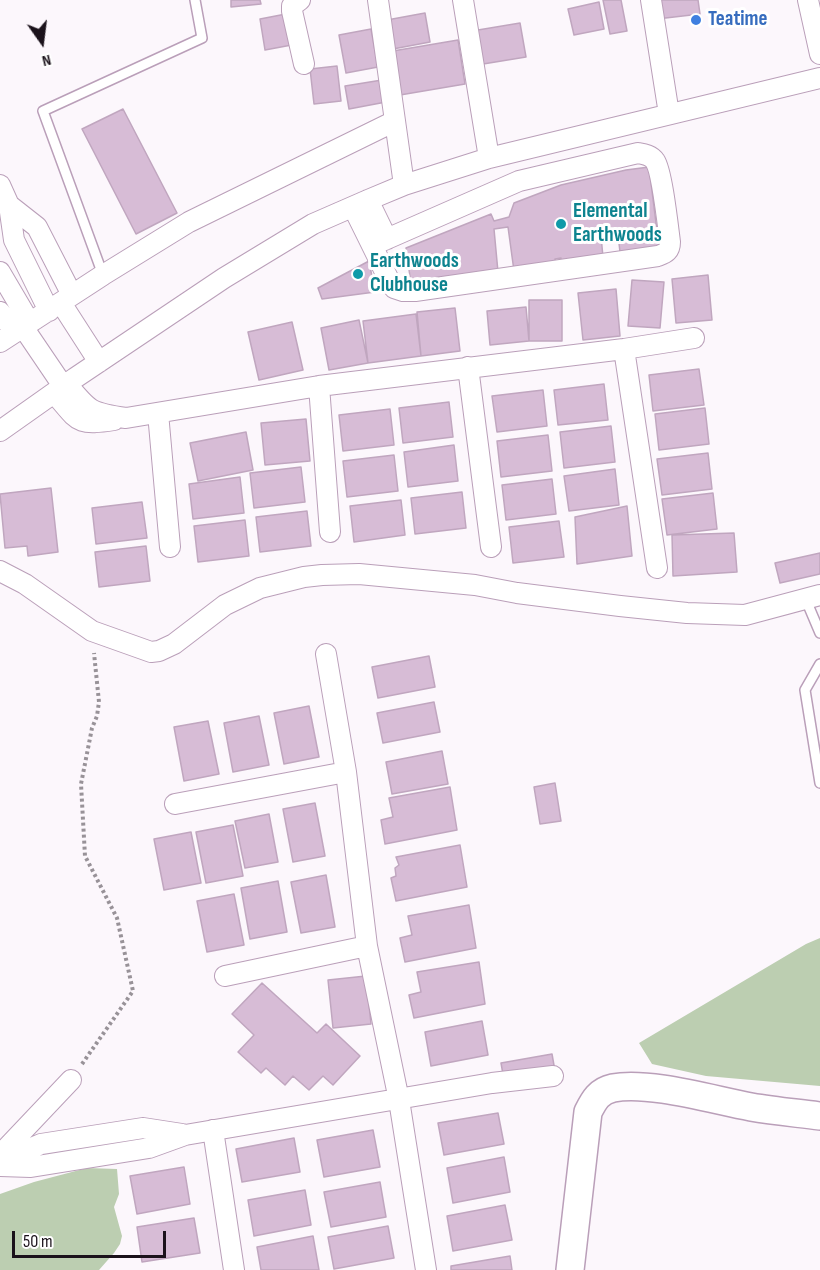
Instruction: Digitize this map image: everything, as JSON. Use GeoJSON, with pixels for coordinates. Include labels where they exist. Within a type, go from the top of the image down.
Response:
{"type":"FeatureCollection","features":[{"type":"Feature","properties":{"kind":"street"},"geometry":{"type":"LineString","coordinates":[[300,0],[292,6],[292,11],[304,64]]}},
{"type":"Feature","properties":{"kind":"street"},"geometry":{"type":"LineString","coordinates":[[378,0],[404,185]]}},
{"type":"Feature","properties":{"kind":"street"},"geometry":{"type":"LineString","coordinates":[[463,0],[489,158]]}},
{"type":"Feature","properties":{"kind":"street"},"geometry":{"type":"LineString","coordinates":[[651,0],[669,114]]}},
{"type":"Feature","properties":{"kind":"street"},"geometry":{"type":"LineString","coordinates":[[808,0],[820,54]]}},
{"type":"Feature","properties":{"kind":"street"},"geometry":{"type":"LineString","coordinates":[[0,431],[224,278],[313,224],[360,203],[404,185],[489,158],[820,78]]}},
{"type":"Feature","properties":{"kind":"street"},"geometry":{"type":"LineString","coordinates":[[17,331],[189,222],[395,121]]}},
{"type":"Feature","properties":{"kind":"street"},"geometry":{"type":"LineString","coordinates":[[360,203],[380,242],[394,288],[403,291],[658,256],[666,254],[670,248],[660,177],[655,161],[649,156],[638,153],[519,181],[380,242]]}},
{"type":"Feature","properties":{"kind":"street"},"geometry":{"type":"LineString","coordinates":[[0,185],[9,205],[14,240],[61,303],[99,362]]}},
{"type":"Feature","properties":{"kind":"street"},"geometry":{"type":"LineString","coordinates":[[9,205],[37,227],[61,303]]}},
{"type":"Feature","properties":{"kind":"street"},"geometry":{"type":"LineString","coordinates":[[2,281],[17,331]]}},
{"type":"Feature","properties":{"kind":"street"},"geometry":{"type":"LineString","coordinates":[[0,312],[61,388],[86,407],[102,415],[126,418],[320,386],[624,349],[694,338]]}},
{"type":"Feature","properties":{"kind":"street"},"geometry":{"type":"LineString","coordinates":[[624,349],[657,568]]}},
{"type":"Feature","properties":{"kind":"street"},"geometry":{"type":"LineString","coordinates":[[468,367],[491,547]]}},
{"type":"Feature","properties":{"kind":"street"},"geometry":{"type":"LineString","coordinates":[[320,386],[330,532]]}},
{"type":"Feature","properties":{"kind":"street"},"geometry":{"type":"LineString","coordinates":[[158,413],[170,546]]}},
{"type":"Feature","properties":{"kind":"street"},"geometry":{"type":"LineString","coordinates":[[0,571],[25,584],[92,631],[143,650],[159,651],[174,644],[225,605],[260,588],[322,575],[359,574],[475,585],[540,596],[687,613],[745,615],[813,597]]}},
{"type":"Feature","properties":{"kind":"street"},"geometry":{"type":"LineString","coordinates":[[326,654],[346,772],[367,946],[399,1100],[426,1270]]}},
{"type":"Feature","properties":{"kind":"street"},"geometry":{"type":"LineString","coordinates":[[175,804],[346,772]]}},
{"type":"Feature","properties":{"kind":"street"},"geometry":{"type":"LineString","coordinates":[[225,976],[367,946]]}},
{"type":"Feature","properties":{"kind":"street"},"geometry":{"type":"LineString","coordinates":[[0,1166],[31,1167],[149,1148],[185,1135],[213,1130],[492,1083],[553,1076]]}},
{"type":"Feature","properties":{"kind":"street"},"geometry":{"type":"LineString","coordinates":[[0,1155],[71,1080]]}},
{"type":"Feature","properties":{"kind":"street"},"geometry":{"type":"LineString","coordinates":[[570,1270],[588,1112],[596,1096],[611,1088],[651,1089],[752,1107],[820,1116]]}},
{"type":"Feature","properties":{"kind":"street"},"geometry":{"type":"LineString","coordinates":[[0,1162],[40,1144],[143,1128],[185,1135]]}},
{"type":"Feature","properties":{"kind":"street"},"geometry":{"type":"LineString","coordinates":[[213,1130],[231,1270]]}},
{"type":"Feature","properties":{"kind":"lane"},"geometry":{"type":"LineString","coordinates":[[103,275],[43,111],[202,38],[195,0]]}},
{"type":"Feature","properties":{"kind":"lane"},"geometry":{"type":"LineString","coordinates":[[813,597],[820,633]]}},
{"type":"Feature","properties":{"kind":"lane"},"geometry":{"type":"LineString","coordinates":[[820,664],[805,690],[820,783]]}},
{"type":"Feature","properties":{"kind":"path"},"geometry":{"type":"LineString","coordinates":[[71,1080],[133,991],[117,918],[86,856],[81,784],[99,702],[92,631]]}},
{"type":"Feature","properties":{"kind":"green space"},"geometry":{"type":"Polygon","coordinates":[[[820,938],[820,1086],[706,1076],[652,1064],[639,1043],[806,944],[820,938]]]}},
{"type":"Feature","properties":{"kind":"green space"},"geometry":{"type":"Polygon","coordinates":[[[87,1168],[117,1169],[119,1194],[114,1207],[122,1236],[114,1253],[99,1270],[0,1270],[0,1194],[87,1168]]]}},
{"type":"Feature","properties":{"kind":"building"},"geometry":{"type":"Polygon","coordinates":[[[231,0],[260,0],[261,4],[231,7],[231,0]]]}},
{"type":"Feature","properties":{"kind":"building"},"geometry":{"type":"Polygon","coordinates":[[[603,0],[621,0],[627,31],[610,34],[603,0]]]}},
{"type":"Feature","properties":{"kind":"building"},"geometry":{"type":"Polygon","coordinates":[[[654,0],[698,0],[700,14],[657,19],[654,0]]]}},
{"type":"Feature","properties":{"kind":"building"},"geometry":{"type":"Polygon","coordinates":[[[599,2],[604,29],[574,35],[568,9],[599,2]]]}},
{"type":"Feature","properties":{"kind":"building"},"geometry":{"type":"Polygon","coordinates":[[[291,13],[297,44],[265,50],[260,19],[291,13]]]}},
{"type":"Feature","properties":{"kind":"building"},"geometry":{"type":"Polygon","coordinates":[[[425,13],[430,42],[393,49],[387,20],[425,13]]]}},
{"type":"Feature","properties":{"kind":"building"},"geometry":{"type":"Polygon","coordinates":[[[520,23],[526,57],[477,65],[472,31],[520,23]]]}},
{"type":"Feature","properties":{"kind":"building"},"geometry":{"type":"Polygon","coordinates":[[[371,29],[378,67],[346,73],[339,35],[371,29]]]}},
{"type":"Feature","properties":{"kind":"building"},"geometry":{"type":"Polygon","coordinates":[[[458,40],[465,84],[400,95],[393,51],[458,40]]]}},
{"type":"Feature","properties":{"kind":"building"},"geometry":{"type":"Polygon","coordinates":[[[337,66],[341,101],[314,104],[310,69],[337,66]]]}},
{"type":"Feature","properties":{"kind":"building"},"geometry":{"type":"Polygon","coordinates":[[[382,80],[386,102],[349,109],[345,86],[382,80]]]}},
{"type":"Feature","properties":{"kind":"building"},"geometry":{"type":"Polygon","coordinates":[[[123,109],[177,213],[136,234],[82,129],[123,109]]]}},
{"type":"Feature","properties":{"kind":"building","name":"Elemental Earthwoods"},"geometry":{"type":"Polygon","coordinates":[[[649,167],[659,247],[620,252],[618,235],[601,236],[603,257],[561,264],[561,258],[555,259],[556,264],[514,271],[508,227],[494,229],[498,272],[411,284],[406,248],[491,214],[494,221],[509,217],[514,203],[561,185],[649,167]]]}},
{"type":"Feature","properties":{"kind":"building","name":"Earthwoods Clubhouse"},"geometry":{"type":"Polygon","coordinates":[[[369,261],[375,292],[322,299],[318,288],[369,261]]]}},
{"type":"Feature","properties":{"kind":"building"},"geometry":{"type":"Polygon","coordinates":[[[708,275],[712,320],[676,323],[672,279],[708,275]]]}},
{"type":"Feature","properties":{"kind":"building"},"geometry":{"type":"Polygon","coordinates":[[[632,280],[664,282],[660,328],[628,326],[632,280]]]}},
{"type":"Feature","properties":{"kind":"building"},"geometry":{"type":"Polygon","coordinates":[[[616,289],[620,336],[583,340],[578,293],[616,289]]]}},
{"type":"Feature","properties":{"kind":"building"},"geometry":{"type":"Polygon","coordinates":[[[529,300],[562,300],[562,341],[529,341],[529,300]]]}},
{"type":"Feature","properties":{"kind":"building"},"geometry":{"type":"Polygon","coordinates":[[[526,307],[529,341],[490,345],[487,311],[526,307]]]}},
{"type":"Feature","properties":{"kind":"building"},"geometry":{"type":"Polygon","coordinates":[[[455,308],[460,351],[421,356],[417,312],[455,308]]]}},
{"type":"Feature","properties":{"kind":"building"},"geometry":{"type":"Polygon","coordinates":[[[416,314],[421,356],[368,363],[363,321],[416,314]]]}},
{"type":"Feature","properties":{"kind":"building"},"geometry":{"type":"Polygon","coordinates":[[[359,320],[368,363],[329,370],[321,328],[359,320]]]}},
{"type":"Feature","properties":{"kind":"building"},"geometry":{"type":"Polygon","coordinates":[[[292,322],[303,370],[259,380],[248,332],[292,322]]]}},
{"type":"Feature","properties":{"kind":"building"},"geometry":{"type":"Polygon","coordinates":[[[699,369],[704,405],[653,411],[649,375],[699,369]]]}},
{"type":"Feature","properties":{"kind":"building"},"geometry":{"type":"Polygon","coordinates":[[[604,384],[608,420],[558,425],[554,390],[604,384]]]}},
{"type":"Feature","properties":{"kind":"building"},"geometry":{"type":"Polygon","coordinates":[[[543,390],[547,426],[497,432],[492,396],[543,390]]]}},
{"type":"Feature","properties":{"kind":"building"},"geometry":{"type":"Polygon","coordinates":[[[449,402],[453,437],[403,443],[399,408],[449,402]]]}},
{"type":"Feature","properties":{"kind":"building"},"geometry":{"type":"Polygon","coordinates":[[[705,408],[709,444],[659,450],[655,414],[705,408]]]}},
{"type":"Feature","properties":{"kind":"building"},"geometry":{"type":"Polygon","coordinates":[[[390,409],[394,445],[343,451],[339,415],[390,409]]]}},
{"type":"Feature","properties":{"kind":"building"},"geometry":{"type":"Polygon","coordinates":[[[306,419],[310,461],[265,465],[261,423],[306,419]]]}},
{"type":"Feature","properties":{"kind":"building"},"geometry":{"type":"Polygon","coordinates":[[[611,426],[615,462],[564,468],[560,432],[611,426]]]}},
{"type":"Feature","properties":{"kind":"building"},"geometry":{"type":"Polygon","coordinates":[[[246,432],[253,470],[198,481],[190,443],[246,432]]]}},
{"type":"Feature","properties":{"kind":"building"},"geometry":{"type":"Polygon","coordinates":[[[548,435],[552,471],[501,477],[497,441],[548,435]]]}},
{"type":"Feature","properties":{"kind":"building"},"geometry":{"type":"Polygon","coordinates":[[[454,445],[458,481],[408,487],[404,452],[454,445]]]}},
{"type":"Feature","properties":{"kind":"building"},"geometry":{"type":"Polygon","coordinates":[[[708,453],[712,489],[662,495],[657,459],[708,453]]]}},
{"type":"Feature","properties":{"kind":"building"},"geometry":{"type":"Polygon","coordinates":[[[394,455],[398,491],[347,497],[343,461],[394,455]]]}},
{"type":"Feature","properties":{"kind":"building"},"geometry":{"type":"Polygon","coordinates":[[[301,467],[305,502],[254,508],[250,473],[301,467]]]}},
{"type":"Feature","properties":{"kind":"building"},"geometry":{"type":"Polygon","coordinates":[[[615,469],[619,505],[569,511],[564,476],[615,469]]]}},
{"type":"Feature","properties":{"kind":"building"},"geometry":{"type":"Polygon","coordinates":[[[240,477],[244,513],[193,519],[189,484],[240,477]]]}},
{"type":"Feature","properties":{"kind":"building"},"geometry":{"type":"Polygon","coordinates":[[[552,479],[556,514],[506,520],[502,485],[552,479]]]}},
{"type":"Feature","properties":{"kind":"building"},"geometry":{"type":"Polygon","coordinates":[[[51,488],[58,552],[28,556],[27,546],[5,548],[0,494],[51,488]]]}},
{"type":"Feature","properties":{"kind":"building"},"geometry":{"type":"Polygon","coordinates":[[[462,492],[466,528],[415,534],[411,498],[462,492]]]}},
{"type":"Feature","properties":{"kind":"building"},"geometry":{"type":"Polygon","coordinates":[[[713,493],[717,529],[667,535],[662,499],[713,493]]]}},
{"type":"Feature","properties":{"kind":"building"},"geometry":{"type":"Polygon","coordinates":[[[401,500],[405,535],[354,542],[350,506],[401,500]]]}},
{"type":"Feature","properties":{"kind":"building"},"geometry":{"type":"Polygon","coordinates":[[[142,502],[147,538],[96,544],[92,508],[142,502]]]}},
{"type":"Feature","properties":{"kind":"building"},"geometry":{"type":"Polygon","coordinates":[[[627,506],[632,556],[577,564],[575,517],[627,506]]]}},
{"type":"Feature","properties":{"kind":"building"},"geometry":{"type":"Polygon","coordinates":[[[307,511],[311,546],[260,552],[256,517],[307,511]]]}},
{"type":"Feature","properties":{"kind":"building"},"geometry":{"type":"Polygon","coordinates":[[[245,520],[249,556],[198,562],[194,526],[245,520]]]}},
{"type":"Feature","properties":{"kind":"building"},"geometry":{"type":"Polygon","coordinates":[[[559,521],[564,557],[513,563],[509,527],[559,521]]]}},
{"type":"Feature","properties":{"kind":"building"},"geometry":{"type":"Polygon","coordinates":[[[734,533],[737,572],[673,576],[672,535],[734,533]]]}},
{"type":"Feature","properties":{"kind":"building"},"geometry":{"type":"Polygon","coordinates":[[[146,546],[150,581],[99,587],[95,552],[146,546]]]}},
{"type":"Feature","properties":{"kind":"building"},"geometry":{"type":"Polygon","coordinates":[[[820,553],[820,574],[780,583],[775,563],[820,553]]]}},
{"type":"Feature","properties":{"kind":"building"},"geometry":{"type":"Polygon","coordinates":[[[429,656],[435,687],[378,698],[372,667],[429,656]]]}},
{"type":"Feature","properties":{"kind":"building"},"geometry":{"type":"Polygon","coordinates":[[[434,702],[440,732],[383,743],[377,713],[434,702]]]}},
{"type":"Feature","properties":{"kind":"building"},"geometry":{"type":"Polygon","coordinates":[[[309,706],[319,757],[284,764],[274,713],[309,706]]]}},
{"type":"Feature","properties":{"kind":"building"},"geometry":{"type":"Polygon","coordinates":[[[259,716],[269,765],[233,772],[224,723],[259,716]]]}},
{"type":"Feature","properties":{"kind":"building"},"geometry":{"type":"Polygon","coordinates":[[[208,721],[219,774],[184,781],[174,727],[208,721]]]}},
{"type":"Feature","properties":{"kind":"building"},"geometry":{"type":"Polygon","coordinates":[[[442,751],[448,784],[392,794],[386,762],[442,751]]]}},
{"type":"Feature","properties":{"kind":"building"},"geometry":{"type":"Polygon","coordinates":[[[555,783],[561,821],[540,824],[534,787],[555,783]]]}},
{"type":"Feature","properties":{"kind":"building"},"geometry":{"type":"Polygon","coordinates":[[[450,787],[457,830],[385,844],[381,820],[393,817],[389,798],[450,787]]]}},
{"type":"Feature","properties":{"kind":"building"},"geometry":{"type":"Polygon","coordinates":[[[315,803],[325,856],[293,862],[283,809],[315,803]]]}},
{"type":"Feature","properties":{"kind":"building"},"geometry":{"type":"Polygon","coordinates":[[[269,814],[278,862],[245,868],[235,821],[269,814]]]}},
{"type":"Feature","properties":{"kind":"building"},"geometry":{"type":"Polygon","coordinates":[[[233,825],[243,876],[206,883],[196,832],[233,825]]]}},
{"type":"Feature","properties":{"kind":"building"},"geometry":{"type":"Polygon","coordinates":[[[191,832],[201,883],[164,890],[154,839],[191,832]]]}},
{"type":"Feature","properties":{"kind":"building"},"geometry":{"type":"Polygon","coordinates":[[[460,845],[467,887],[396,901],[391,878],[396,876],[395,868],[399,865],[396,857],[460,845]]]}},
{"type":"Feature","properties":{"kind":"building"},"geometry":{"type":"Polygon","coordinates":[[[326,875],[335,927],[301,933],[291,882],[326,875]]]}},
{"type":"Feature","properties":{"kind":"building"},"geometry":{"type":"Polygon","coordinates":[[[278,881],[287,932],[250,939],[241,888],[278,881]]]}},
{"type":"Feature","properties":{"kind":"building"},"geometry":{"type":"Polygon","coordinates":[[[234,894],[244,945],[207,952],[197,901],[234,894]]]}},
{"type":"Feature","properties":{"kind":"building"},"geometry":{"type":"Polygon","coordinates":[[[469,905],[476,948],[405,962],[400,938],[412,935],[408,916],[469,905]]]}},
{"type":"Feature","properties":{"kind":"building"},"geometry":{"type":"Polygon","coordinates":[[[479,962],[485,1004],[414,1018],[409,995],[421,992],[417,972],[479,962]]]}},
{"type":"Feature","properties":{"kind":"building"},"geometry":{"type":"Polygon","coordinates":[[[366,976],[371,1024],[333,1028],[328,980],[366,976]]]}},
{"type":"Feature","properties":{"kind":"building"},"geometry":{"type":"Polygon","coordinates":[[[262,983],[317,1033],[326,1024],[360,1056],[333,1085],[323,1076],[309,1090],[293,1076],[285,1085],[266,1068],[261,1073],[238,1052],[254,1035],[232,1014],[262,983]]]}},
{"type":"Feature","properties":{"kind":"building"},"geometry":{"type":"Polygon","coordinates":[[[482,1021],[488,1055],[431,1066],[425,1032],[482,1021]]]}},
{"type":"Feature","properties":{"kind":"building"},"geometry":{"type":"Polygon","coordinates":[[[552,1054],[555,1071],[504,1080],[501,1063],[552,1054]]]}},
{"type":"Feature","properties":{"kind":"building"},"geometry":{"type":"Polygon","coordinates":[[[498,1113],[504,1144],[444,1155],[438,1123],[498,1113]]]}},
{"type":"Feature","properties":{"kind":"building"},"geometry":{"type":"Polygon","coordinates":[[[373,1130],[380,1167],[324,1177],[317,1140],[373,1130]]]}},
{"type":"Feature","properties":{"kind":"building"},"geometry":{"type":"Polygon","coordinates":[[[294,1138],[300,1172],[242,1182],[236,1149],[294,1138]]]}},
{"type":"Feature","properties":{"kind":"building"},"geometry":{"type":"Polygon","coordinates":[[[504,1157],[510,1192],[453,1203],[447,1168],[504,1157]]]}},
{"type":"Feature","properties":{"kind":"building"},"geometry":{"type":"Polygon","coordinates":[[[184,1167],[190,1204],[137,1214],[130,1176],[184,1167]]]}},
{"type":"Feature","properties":{"kind":"building"},"geometry":{"type":"Polygon","coordinates":[[[380,1182],[386,1217],[331,1227],[324,1192],[380,1182]]]}},
{"type":"Feature","properties":{"kind":"building"},"geometry":{"type":"Polygon","coordinates":[[[305,1190],[311,1225],[254,1236],[248,1200],[305,1190]]]}},
{"type":"Feature","properties":{"kind":"building"},"geometry":{"type":"Polygon","coordinates":[[[505,1205],[512,1240],[453,1251],[447,1216],[505,1205]]]}},
{"type":"Feature","properties":{"kind":"building"},"geometry":{"type":"Polygon","coordinates":[[[194,1218],[200,1253],[142,1262],[137,1227],[194,1218]]]}},
{"type":"Feature","properties":{"kind":"building"},"geometry":{"type":"Polygon","coordinates":[[[388,1226],[394,1258],[334,1269],[328,1237],[388,1226]]]}},
{"type":"Feature","properties":{"kind":"building"},"geometry":{"type":"Polygon","coordinates":[[[313,1236],[319,1270],[261,1270],[257,1247],[313,1236]]]}},
{"type":"Feature","properties":{"kind":"building"},"geometry":{"type":"Polygon","coordinates":[[[510,1256],[512,1270],[451,1270],[451,1266],[510,1256]]]}},
{"type":"Feature","properties":{"kind":"place","name":"Teatime"},"geometry":{"type":"Point","coordinates":[696,20]}},
{"type":"Feature","properties":{"kind":"place","name":"Elemental Earthwoods"},"geometry":{"type":"Point","coordinates":[561,224]}},
{"type":"Feature","properties":{"kind":"place","name":"Earthwoods Clubhouse"},"geometry":{"type":"Point","coordinates":[358,274]}}]}
